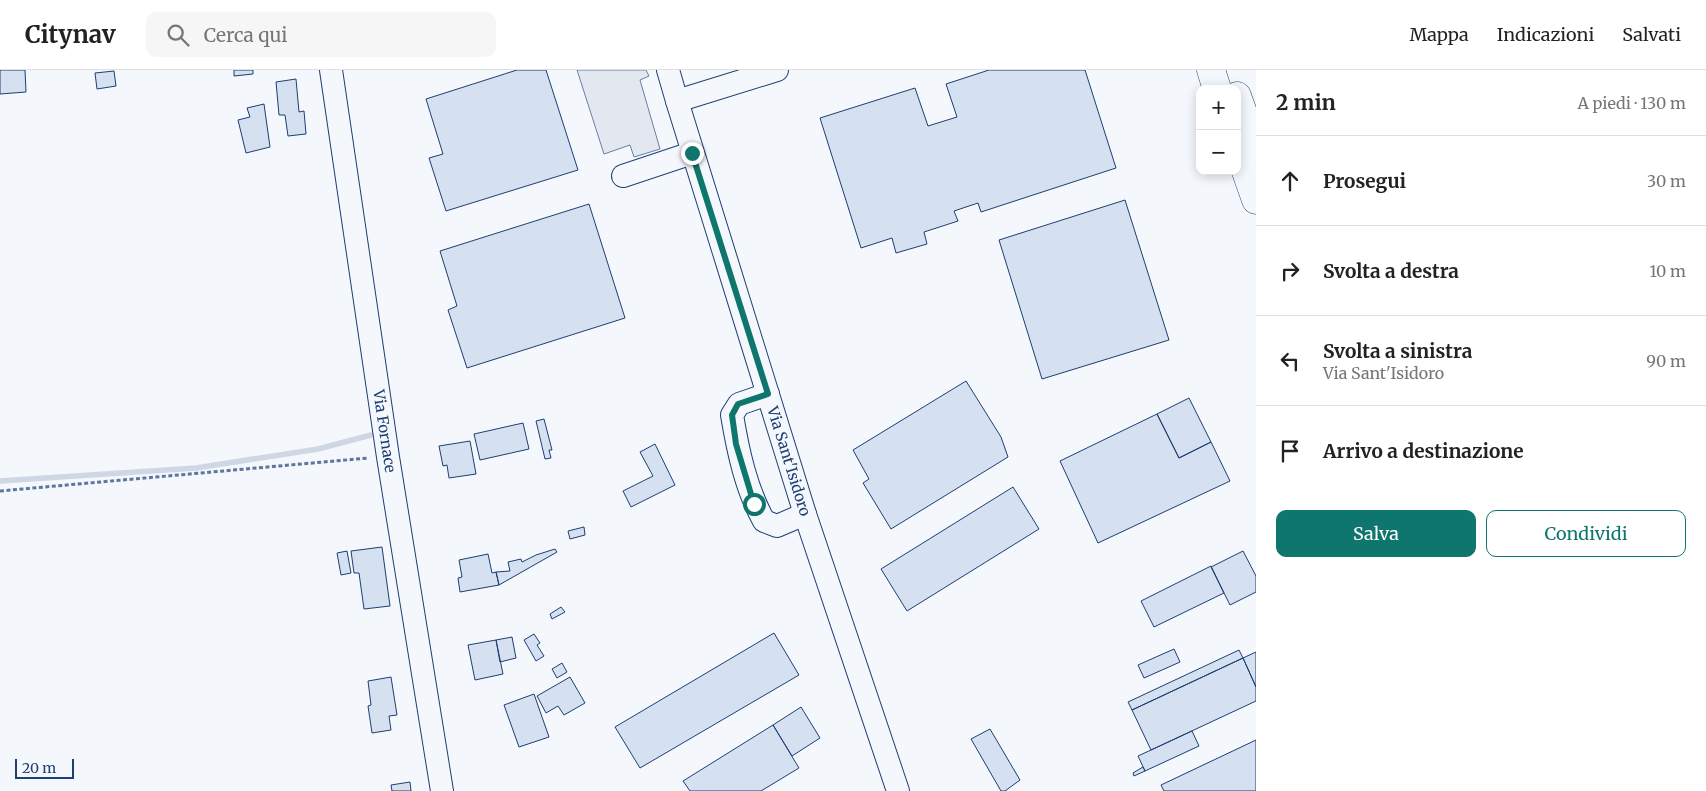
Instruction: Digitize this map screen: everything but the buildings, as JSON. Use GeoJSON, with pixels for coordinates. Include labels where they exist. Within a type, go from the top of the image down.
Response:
{"type":"FeatureCollection","features":[{"type":"Feature","properties":{"kind":"main road"},"geometry":{"type":"LineString","coordinates":[[1241,107],[1256,149]]}},
{"type":"Feature","properties":{"kind":"main road"},"geometry":{"type":"LineString","coordinates":[[1241,157],[1256,200]]}},
{"type":"Feature","properties":{"kind":"street","name":"Via Fornace"},"geometry":{"type":"LineString","coordinates":[[331,70],[388,457],[442,791]]}},
{"type":"Feature","properties":{"kind":"street","name":"Via Sant'Isidoro"},"geometry":{"type":"LineString","coordinates":[[668,70],[692,153],[805,514],[898,791]]}},
{"type":"Feature","properties":{"kind":"street"},"geometry":{"type":"LineString","coordinates":[[677,101],[777,70]]}},
{"type":"Feature","properties":{"kind":"street"},"geometry":{"type":"LineString","coordinates":[[1241,130],[1256,149]]}},
{"type":"Feature","properties":{"kind":"street"},"geometry":{"type":"LineString","coordinates":[[623,176],[692,153]]}},
{"type":"Feature","properties":{"kind":"street"},"geometry":{"type":"LineString","coordinates":[[768,394],[738,404],[732,415],[736,444],[754,504],[764,522],[777,526],[805,514]]}},
{"type":"Feature","properties":{"kind":"path"},"geometry":{"type":"LineString","coordinates":[[0,491],[207,471],[388,457]]}},
{"type":"Feature","properties":{"kind":"shaded area"},"geometry":{"type":"Polygon","coordinates":[[[577,70],[646,70],[649,76],[640,80],[660,149],[634,157],[630,145],[604,154],[577,70]]]}},
{"type":"Feature","properties":{"kind":"waterway"},"geometry":{"type":"LineString","coordinates":[[0,481],[196,468],[318,449],[371,435]]}},
{"type":"Feature","properties":{"kind":"route"},"geometry":{"type":"LineString","coordinates":[[692,153],[768,394],[738,404],[732,415],[736,444],[754,504]]}}]}
